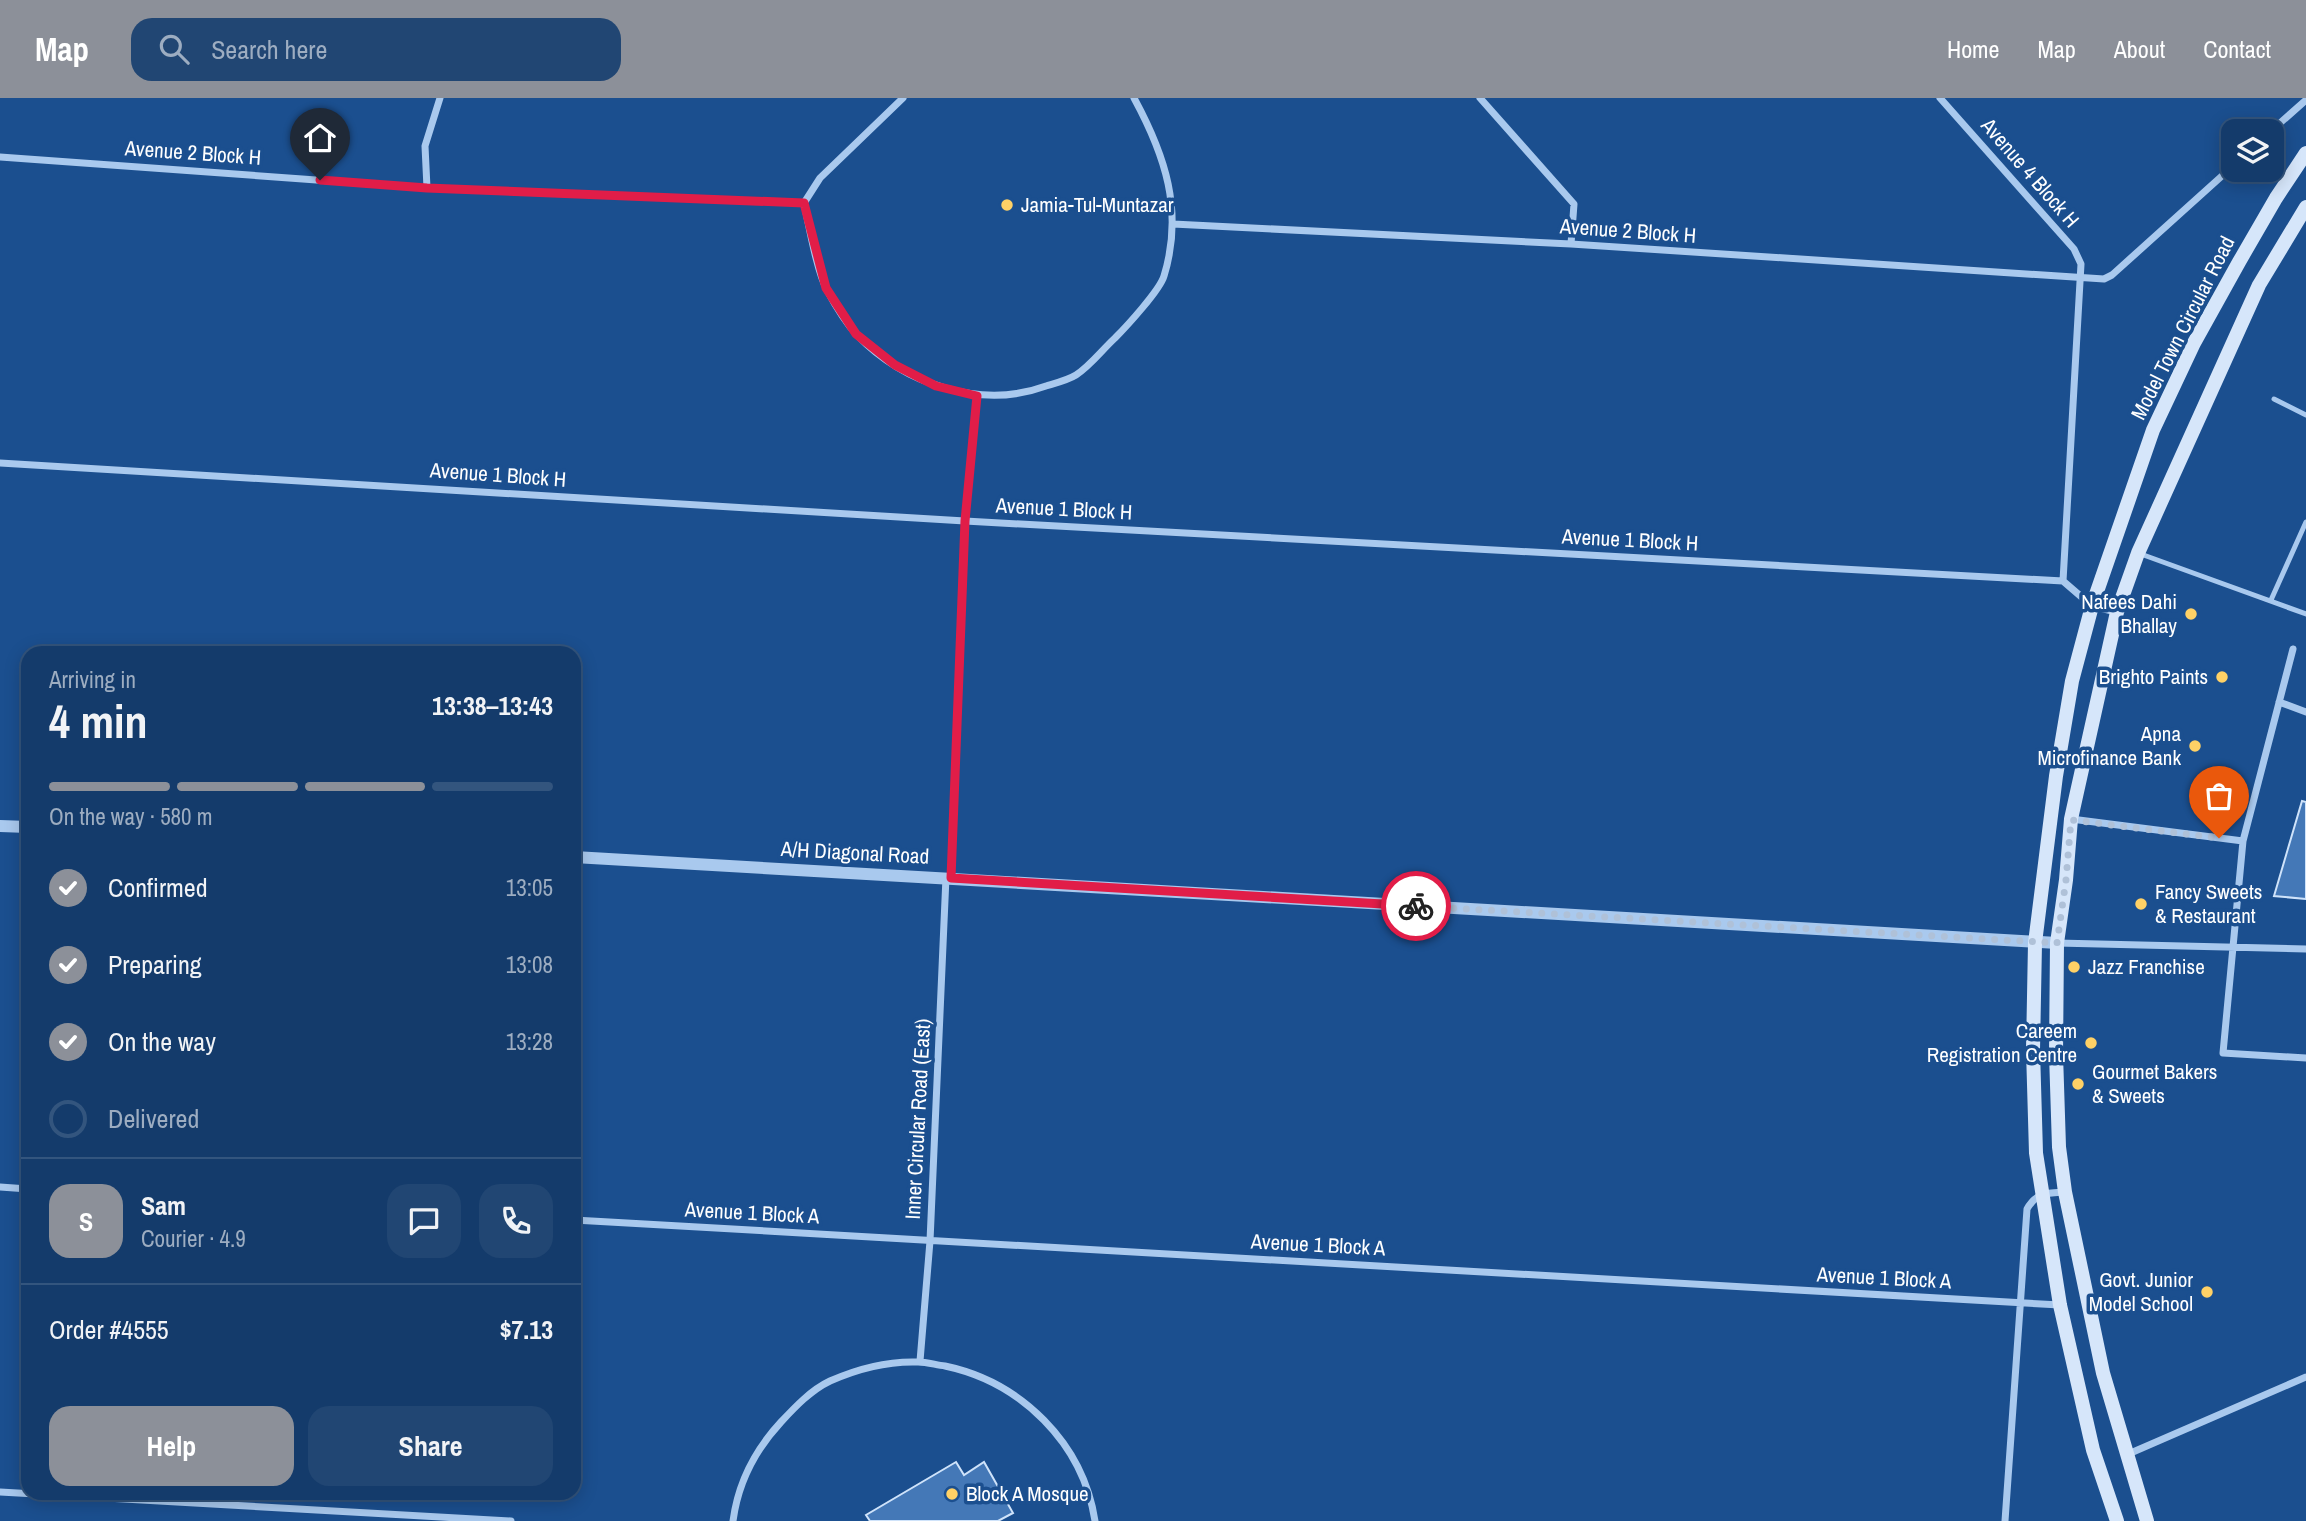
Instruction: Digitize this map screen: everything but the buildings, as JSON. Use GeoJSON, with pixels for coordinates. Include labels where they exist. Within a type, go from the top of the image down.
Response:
{"type":"FeatureCollection","features":[{"type":"Feature","properties":{"kind":"main road","name":"Model Town Circular Road"},"geometry":{"type":"LineString","coordinates":[[2117,1521],[2093,1450],[2060,1305],[2036,1153],[2035,943],[2063,735],[2072,681],[2092,606],[2153,430],[2194,343],[2276,198],[2306,153]]}},
{"type":"Feature","properties":{"kind":"main road"},"geometry":{"type":"LineString","coordinates":[[2147,1521],[2103,1373],[2065,1192],[2059,1147],[2057,943],[2071,820],[2117,612],[2138,553],[2259,285],[2306,208]]}},
{"type":"Feature","properties":{"kind":"street"},"geometry":{"type":"LineString","coordinates":[[427,188],[425,146],[440,98]]}},
{"type":"Feature","properties":{"kind":"street"},"geometry":{"type":"LineString","coordinates":[[903,98],[820,178],[804,203],[826,288],[856,334],[895,365],[936,386],[977,396],[1027,393],[1076,375],[1126,327],[1164,278],[1172,224],[1170,187],[1154,135],[1134,98]]}},
{"type":"Feature","properties":{"kind":"street"},"geometry":{"type":"LineString","coordinates":[[1480,98],[1574,204],[1572,244]]}},
{"type":"Feature","properties":{"kind":"street","name":"Avenue 4 Block H"},"geometry":{"type":"LineString","coordinates":[[1940,98],[2074,249],[2081,264],[2082,277]]}},
{"type":"Feature","properties":{"kind":"street"},"geometry":{"type":"LineString","coordinates":[[2284,119],[2306,100]]}},
{"type":"Feature","properties":{"kind":"street","name":"Avenue 2 Block H"},"geometry":{"type":"LineString","coordinates":[[0,157],[427,188],[804,203]]}},
{"type":"Feature","properties":{"kind":"street","name":"Avenue 2 Block H"},"geometry":{"type":"LineString","coordinates":[[1172,224],[1572,244],[2104,279],[2112,275],[2221,177]]}},
{"type":"Feature","properties":{"kind":"street"},"geometry":{"type":"LineString","coordinates":[[2082,277],[2063,581],[2092,606],[2117,612]]}},
{"type":"Feature","properties":{"kind":"street","name":"Inner Circular Road (East)"},"geometry":{"type":"LineString","coordinates":[[920,1362],[930,1241],[965,521],[977,396]]}},
{"type":"Feature","properties":{"kind":"street","name":"Avenue 1 Block H"},"geometry":{"type":"LineString","coordinates":[[0,463],[965,521],[2063,581]]}},
{"type":"Feature","properties":{"kind":"street"},"geometry":{"type":"LineString","coordinates":[[2293,649],[2243,841],[2223,1053],[2306,1058]]}},
{"type":"Feature","properties":{"kind":"street"},"geometry":{"type":"LineString","coordinates":[[2279,702],[2306,712]]}},
{"type":"Feature","properties":{"kind":"street"},"geometry":{"type":"LineString","coordinates":[[2071,820],[2243,841]]}},
{"type":"Feature","properties":{"kind":"street"},"geometry":{"type":"LineString","coordinates":[[0,825],[21,826]]}},
{"type":"Feature","properties":{"kind":"street","name":"A/H Diagonal Road"},"geometry":{"type":"LineString","coordinates":[[581,857],[2057,943]]}},
{"type":"Feature","properties":{"kind":"street"},"geometry":{"type":"LineString","coordinates":[[2057,943],[2306,949]]}},
{"type":"Feature","properties":{"kind":"street"},"geometry":{"type":"LineString","coordinates":[[0,1187],[21,1188]]}},
{"type":"Feature","properties":{"kind":"street"},"geometry":{"type":"LineString","coordinates":[[2005,1521],[2027,1209],[2033,1199],[2041,1194],[2065,1192]]}},
{"type":"Feature","properties":{"kind":"street","name":"Avenue 1 Block A"},"geometry":{"type":"LineString","coordinates":[[581,1220],[2060,1305]]}},
{"type":"Feature","properties":{"kind":"street"},"geometry":{"type":"LineString","coordinates":[[733,1521],[746,1472],[767,1437],[799,1402],[828,1382],[863,1369],[920,1362],[958,1369],[987,1380],[1035,1410],[1052,1427],[1080,1469],[1090,1494],[1095,1521]]}},
{"type":"Feature","properties":{"kind":"street"},"geometry":{"type":"LineString","coordinates":[[2126,1455],[2306,1377]]}},
{"type":"Feature","properties":{"kind":"street"},"geometry":{"type":"LineString","coordinates":[[0,1492],[21,1494]]}},
{"type":"Feature","properties":{"kind":"street"},"geometry":{"type":"LineString","coordinates":[[110,1500],[344,1517],[511,1521]]}},
{"type":"Feature","properties":{"kind":"lane"},"geometry":{"type":"LineString","coordinates":[[2274,399],[2306,415]]}},
{"type":"Feature","properties":{"kind":"lane"},"geometry":{"type":"LineString","coordinates":[[2271,600],[2306,522]]}},
{"type":"Feature","properties":{"kind":"lane"},"geometry":{"type":"LineString","coordinates":[[2138,553],[2306,614]]}},
{"type":"Feature","properties":{"kind":"way so far"},"geometry":{"type":"LineString","coordinates":[[1416,906],[2057,943],[2071,820],[2219,838]]}},
{"type":"Feature","properties":{"kind":"place","name":"Jamia-Tul-Muntazar"},"geometry":{"type":"Point","coordinates":[1007,205]}},
{"type":"Feature","properties":{"kind":"place","name":"Nafees Dahi Bhallay"},"geometry":{"type":"Point","coordinates":[2191,614]}},
{"type":"Feature","properties":{"kind":"place","name":"Brighto Paints"},"geometry":{"type":"Point","coordinates":[2222,677]}},
{"type":"Feature","properties":{"kind":"place","name":"Apna Microfinance Bank"},"geometry":{"type":"Point","coordinates":[2195,746]}},
{"type":"Feature","properties":{"kind":"place","name":"Fancy Sweets & Restaurant"},"geometry":{"type":"Point","coordinates":[2141,904]}},
{"type":"Feature","properties":{"kind":"place","name":"Jazz Franchise"},"geometry":{"type":"Point","coordinates":[2074,967]}},
{"type":"Feature","properties":{"kind":"place","name":"Careem Registration Centre"},"geometry":{"type":"Point","coordinates":[2091,1043]}},
{"type":"Feature","properties":{"kind":"place","name":"Gourmet Bakers & Sweets"},"geometry":{"type":"Point","coordinates":[2078,1084]}},
{"type":"Feature","properties":{"kind":"place","name":"Govt. Junior Model School"},"geometry":{"type":"Point","coordinates":[2207,1292]}},
{"type":"Feature","properties":{"kind":"place","name":"Block A Mosque"},"geometry":{"type":"Point","coordinates":[952,1494]}},
{"type":"Feature","properties":{"kind":"route"},"geometry":{"type":"LineString","coordinates":[[320,180],[427,188],[804,203],[826,288],[856,334],[895,365],[936,386],[977,396],[965,521],[951,878],[1416,906]]}}]}
